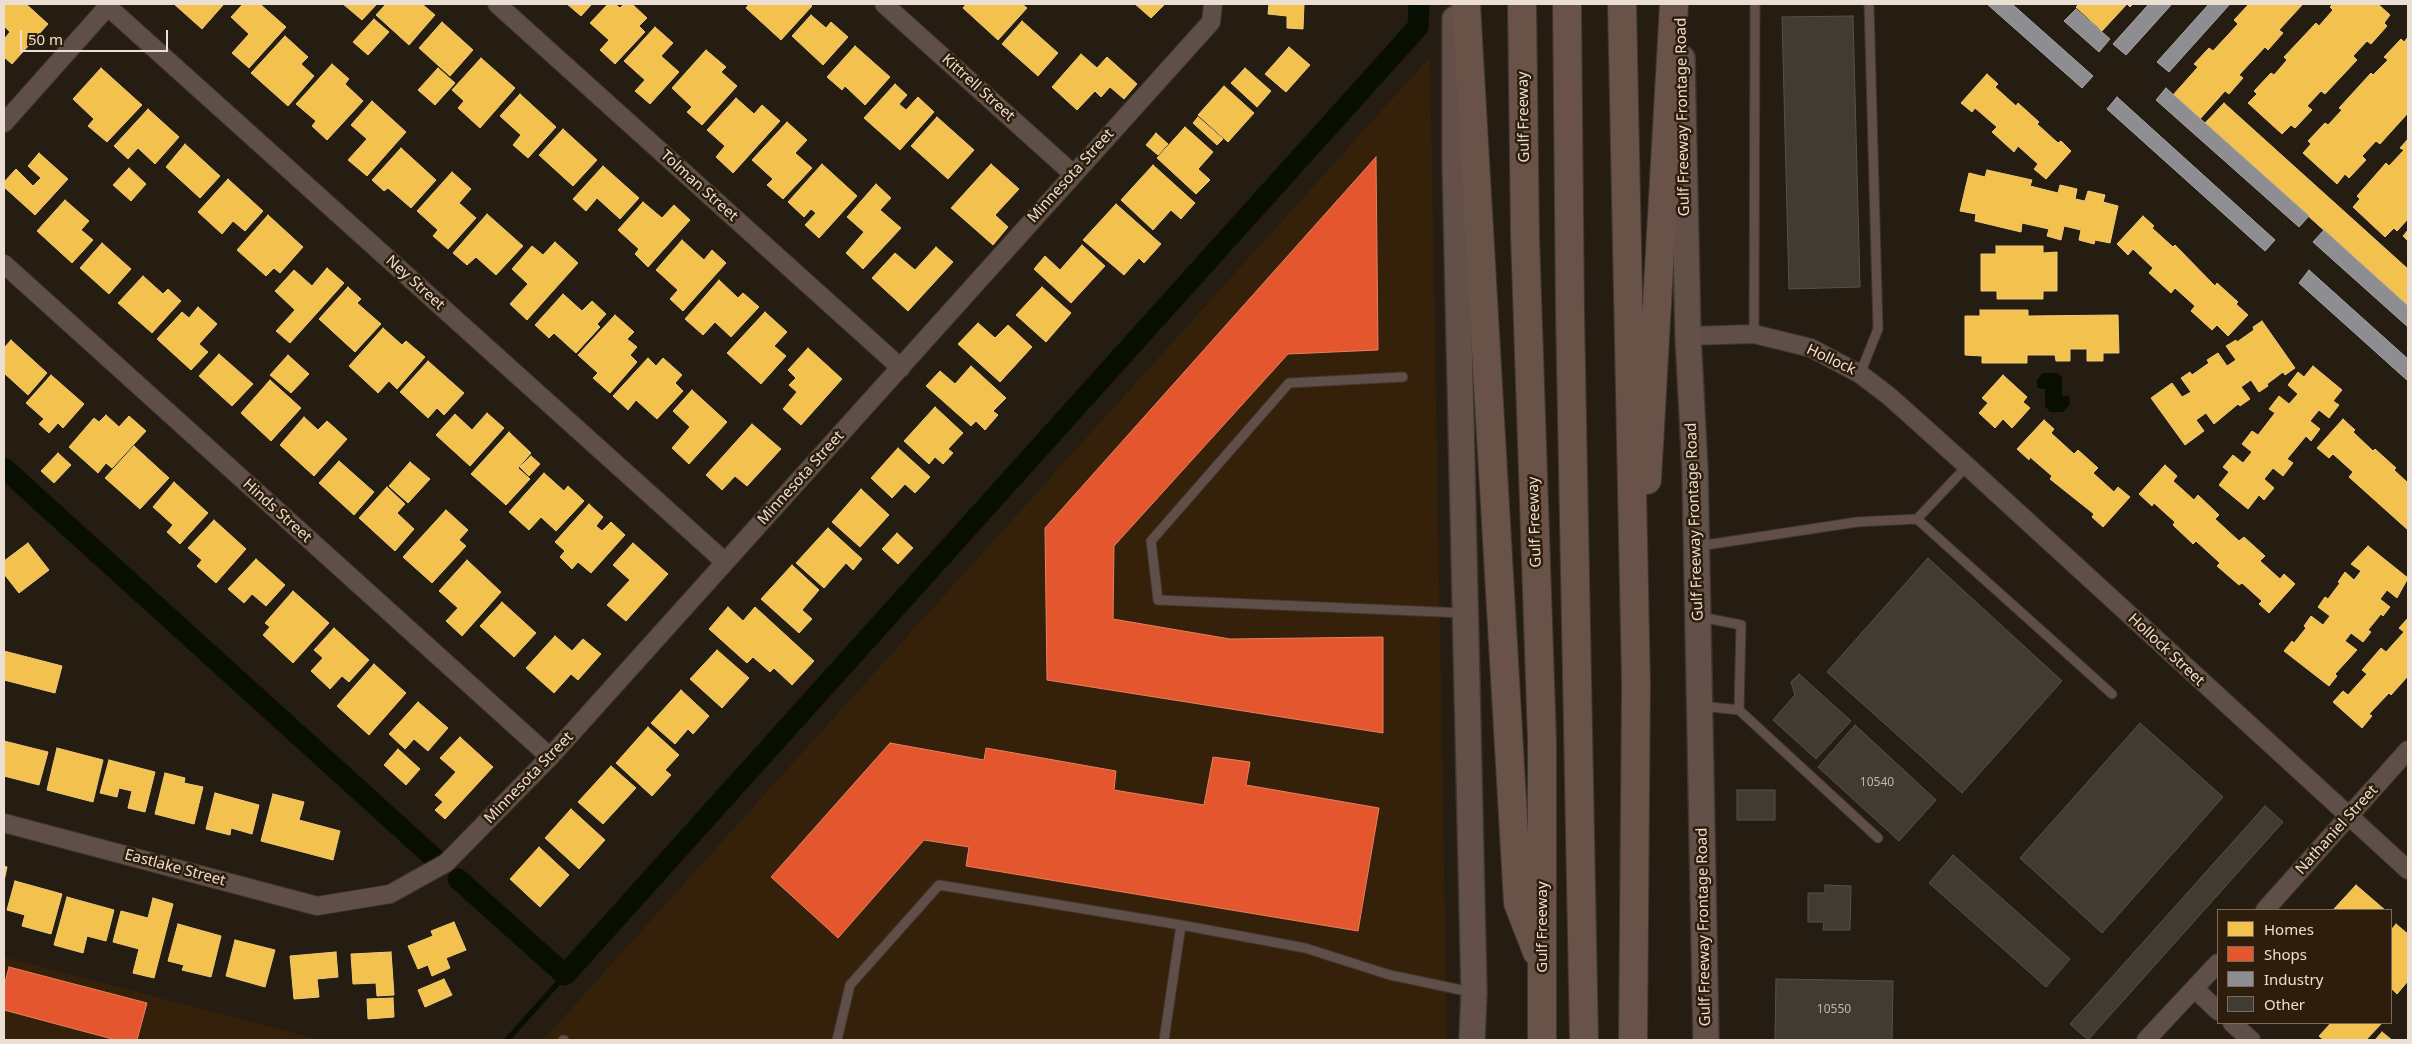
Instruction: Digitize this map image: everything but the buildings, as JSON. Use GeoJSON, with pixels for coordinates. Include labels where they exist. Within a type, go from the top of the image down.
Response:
{"type":"FeatureCollection","features":[{"type":"Feature","properties":{"kind":"highway"},"geometry":{"type":"LineString","coordinates":[[1466,4],[1518,903],[1543,968]]}},
{"type":"Feature","properties":{"kind":"highway","name":"Gulf Freeway"},"geometry":{"type":"LineString","coordinates":[[1522,4],[1525,236],[1542,740],[1542,1040]]}},
{"type":"Feature","properties":{"kind":"highway"},"geometry":{"type":"LineString","coordinates":[[1567,4],[1570,314],[1584,1040]]}},
{"type":"Feature","properties":{"kind":"highway"},"geometry":{"type":"LineString","coordinates":[[1622,4],[1636,684],[1633,1040]]}},
{"type":"Feature","properties":{"kind":"highway"},"geometry":{"type":"LineString","coordinates":[[1636,684],[1674,4]]}},
{"type":"Feature","properties":{"kind":"main road"},"geometry":{"type":"LineString","coordinates":[[1455,4],[1455,161],[1474,992],[1472,1040]]}},
{"type":"Feature","properties":{"kind":"main road","name":"Gulf Freeway Frontage Road"},"geometry":{"type":"LineString","coordinates":[[1681,4],[1688,336],[1697,547],[1706,1040]]}},
{"type":"Feature","properties":{"kind":"street","name":"Tolman Street"},"geometry":{"type":"LineString","coordinates":[[497,4],[901,368]]}},
{"type":"Feature","properties":{"kind":"street","name":"Kittrell Street"},"geometry":{"type":"LineString","coordinates":[[884,4],[1072,173]]}},
{"type":"Feature","properties":{"kind":"street","name":"Minnesota Street"},"geometry":{"type":"LineString","coordinates":[[347,901],[390,894],[446,863],[550,757],[901,368],[1072,173],[1211,22],[1213,4]]}},
{"type":"Feature","properties":{"kind":"street"},"geometry":{"type":"LineString","coordinates":[[4,123],[107,5]]}},
{"type":"Feature","properties":{"kind":"street","name":"Ney Street"},"geometry":{"type":"LineString","coordinates":[[107,5],[725,562]]}},
{"type":"Feature","properties":{"kind":"street","name":"Hinds Street"},"geometry":{"type":"LineString","coordinates":[[4,264],[550,757]]}},
{"type":"Feature","properties":{"kind":"street","name":"Hollock"},"geometry":{"type":"LineString","coordinates":[[1688,336],[1754,334],[1811,348],[1860,374],[1925,429]]}},
{"type":"Feature","properties":{"kind":"street","name":"Hollock Street"},"geometry":{"type":"LineString","coordinates":[[1925,429],[2408,870]]}},
{"type":"Feature","properties":{"kind":"street","name":"Nathaniel Street"},"geometry":{"type":"LineString","coordinates":[[2266,909],[2408,750]]}},
{"type":"Feature","properties":{"kind":"street","name":"Eastlake Street"},"geometry":{"type":"LineString","coordinates":[[4,822],[318,906],[347,901]]}},
{"type":"Feature","properties":{"kind":"street"},"geometry":{"type":"LineString","coordinates":[[2146,1040],[2195,990],[2217,964]]}},
{"type":"Feature","properties":{"kind":"street"},"geometry":{"type":"LineString","coordinates":[[2195,990],[2217,1009]]}},
{"type":"Feature","properties":{"kind":"street"},"geometry":{"type":"LineString","coordinates":[[2233,1024],[2251,1040]]}},
{"type":"Feature","properties":{"kind":"lane"},"geometry":{"type":"LineString","coordinates":[[1754,334],[1755,4]]}},
{"type":"Feature","properties":{"kind":"lane"},"geometry":{"type":"LineString","coordinates":[[1860,374],[1878,329],[1869,4]]}},
{"type":"Feature","properties":{"kind":"lane"},"geometry":{"type":"LineString","coordinates":[[1404,377],[1289,383],[1151,541],[1158,600],[1465,614]]}},
{"type":"Feature","properties":{"kind":"lane"},"geometry":{"type":"LineString","coordinates":[[1697,547],[1857,522],[1917,519],[1967,466]]}},
{"type":"Feature","properties":{"kind":"lane"},"geometry":{"type":"LineString","coordinates":[[1917,519],[2112,694]]}},
{"type":"Feature","properties":{"kind":"lane"},"geometry":{"type":"LineString","coordinates":[[1698,616],[1741,625],[1739,710]]}},
{"type":"Feature","properties":{"kind":"lane"},"geometry":{"type":"LineString","coordinates":[[1700,705],[1739,710],[1878,838]]}},
{"type":"Feature","properties":{"kind":"lane"},"geometry":{"type":"LineString","coordinates":[[837,1040],[850,985],[939,885],[1181,925],[1305,948],[1390,975],[1474,992]]}},
{"type":"Feature","properties":{"kind":"lane"},"geometry":{"type":"LineString","coordinates":[[1164,1040],[1181,925]]}},
{"type":"Feature","properties":{"kind":"shaded area"},"geometry":{"type":"Polygon","coordinates":[[[1430,57],[1447,1040],[543,1040],[1430,57]]]}},
{"type":"Feature","properties":{"kind":"shaded area"},"geometry":{"type":"Polygon","coordinates":[[[2043,373],[2057,373],[2062,377],[2062,396],[2069,396],[2070,404],[2063,412],[2050,412],[2045,406],[2045,389],[2037,388],[2037,380],[2043,373]]]}},
{"type":"Feature","properties":{"kind":"shaded area"},"geometry":{"type":"Polygon","coordinates":[[[4,957],[320,1040],[4,1040],[4,957]]]}},
{"type":"Feature","properties":{"kind":"waterway"},"geometry":{"type":"LineString","coordinates":[[458,879],[565,975],[1418,27],[1419,4]]}},
{"type":"Feature","properties":{"kind":"waterway"},"geometry":{"type":"LineString","coordinates":[[4,468],[434,858]]}},
{"type":"Feature","properties":{"kind":"waterway"},"geometry":{"type":"LineString","coordinates":[[507,1040],[565,975]]}}]}
